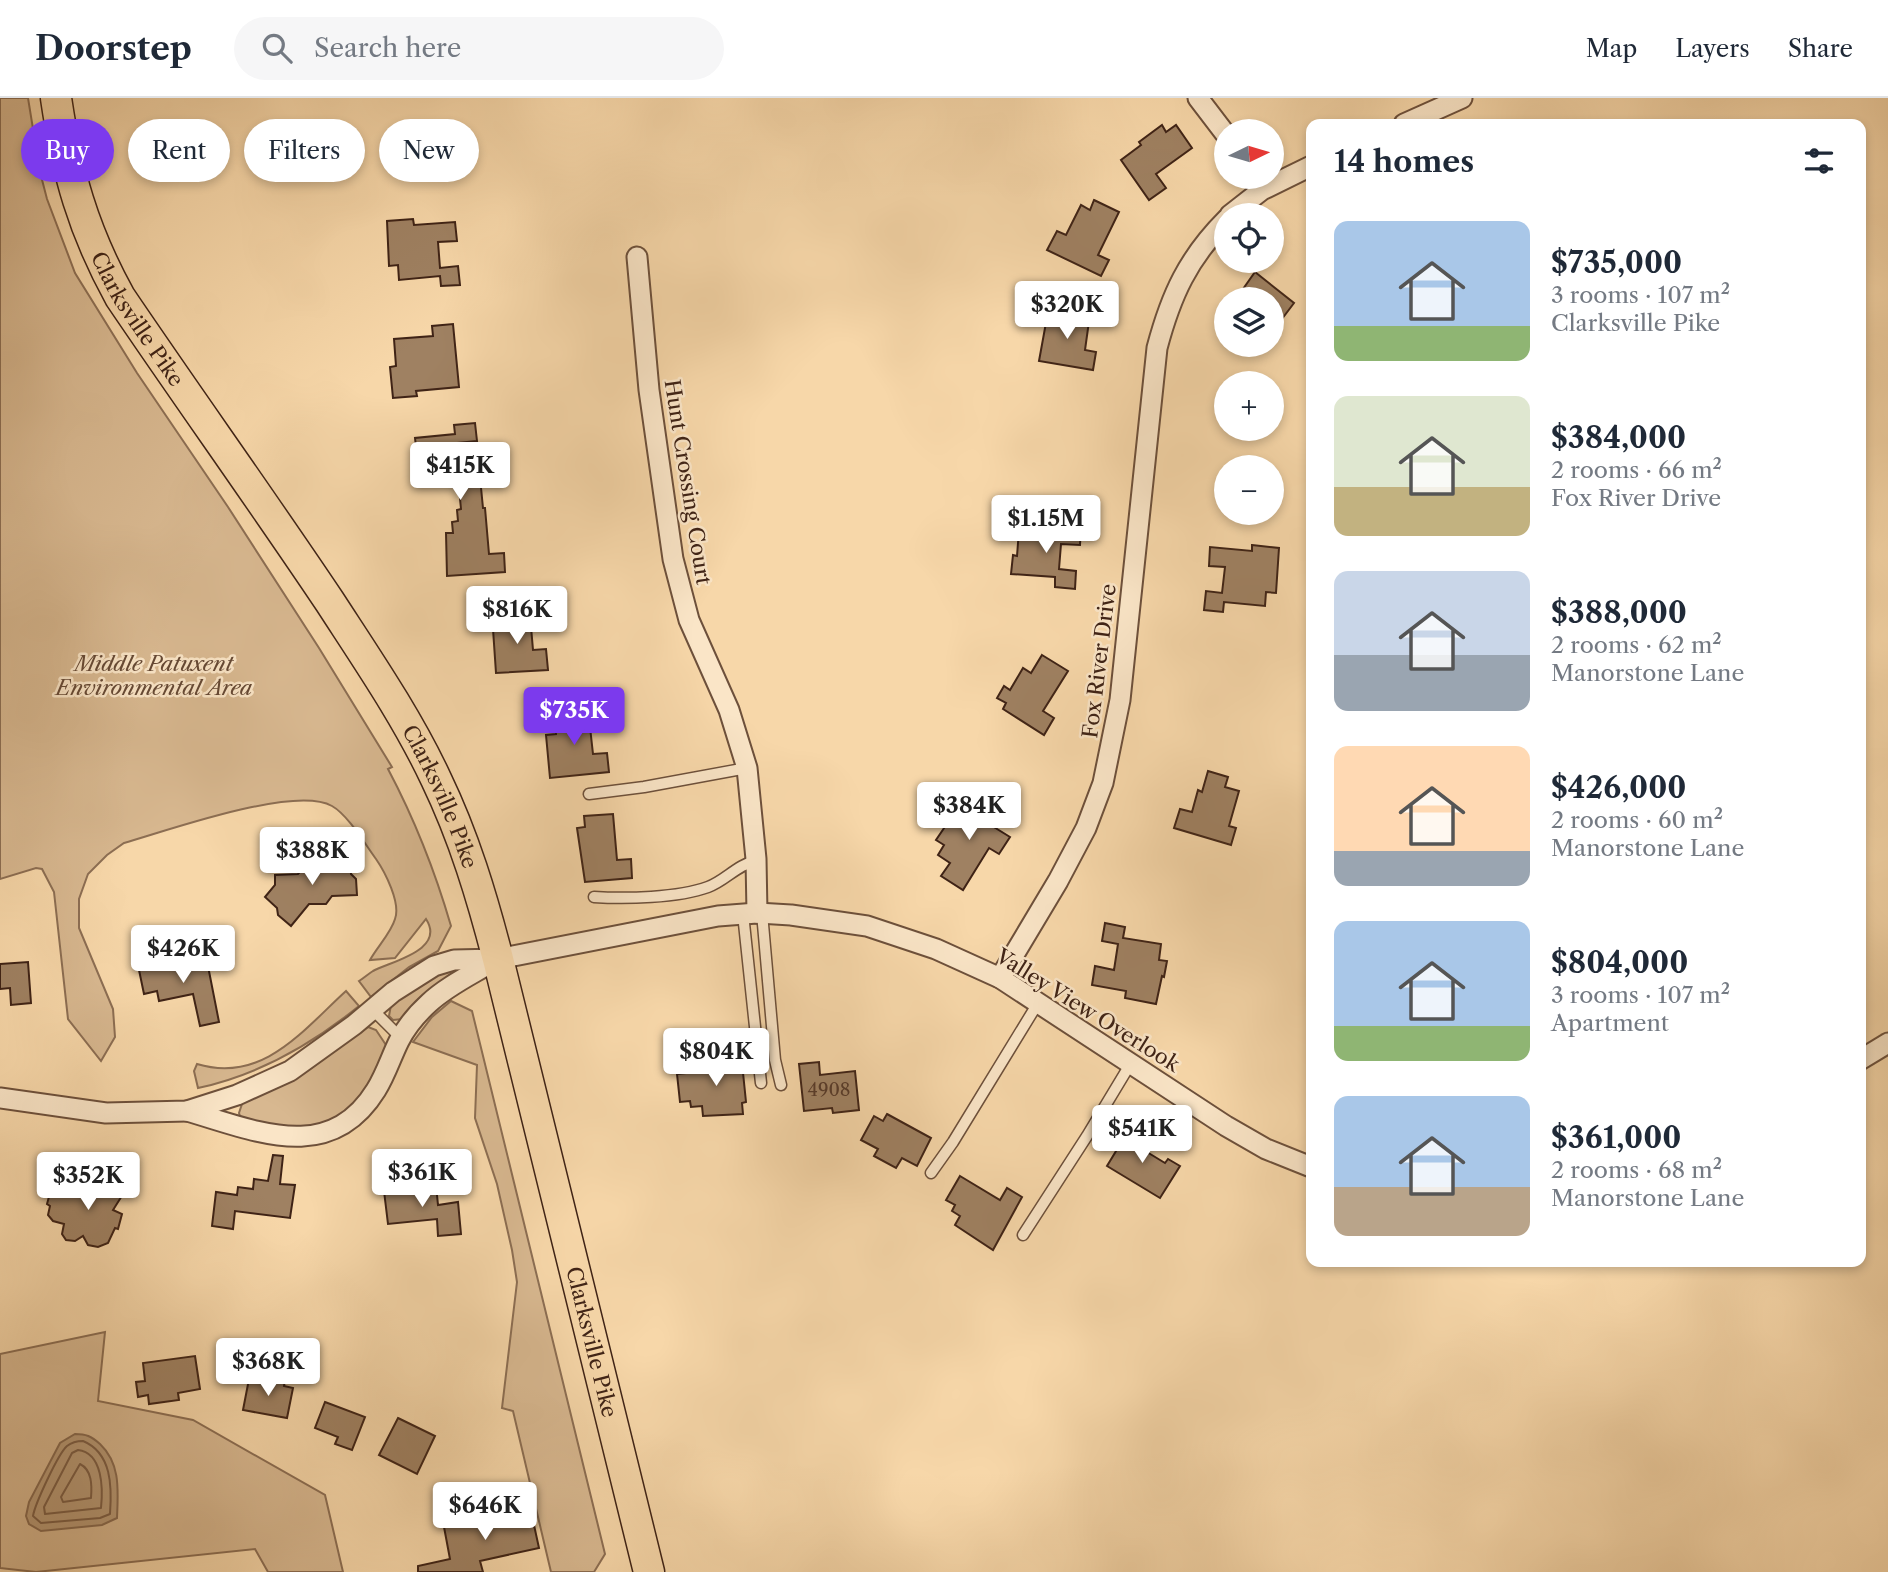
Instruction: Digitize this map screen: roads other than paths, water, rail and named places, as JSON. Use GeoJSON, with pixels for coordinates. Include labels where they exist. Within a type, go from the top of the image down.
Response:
{"type":"FeatureCollection","features":[{"type":"Feature","properties":{"kind":"main road","name":"Clarksville Pike"},"geometry":{"type":"LineString","coordinates":[[56,98],[71,179],[81,216],[98,257],[138,325],[279,526],[361,650],[435,777],[467,852],[481,891],[649,1572]]}},
{"type":"Feature","properties":{"kind":"street"},"geometry":{"type":"LineString","coordinates":[[1198,98],[1214,119]]}},
{"type":"Feature","properties":{"kind":"street"},"geometry":{"type":"LineString","coordinates":[[1415,119],[1462,98]]}},
{"type":"Feature","properties":{"kind":"street","name":"Fox River Drive"},"geometry":{"type":"LineString","coordinates":[[1284,175],[1306,168]]}},
{"type":"Feature","properties":{"kind":"street","name":"Fox River Drive"},"geometry":{"type":"LineString","coordinates":[[1240,203],[1253,189]]}},
{"type":"Feature","properties":{"kind":"street","name":"Fox River Drive"},"geometry":{"type":"LineString","coordinates":[[1000,978],[1064,870],[1086,828],[1103,783],[1120,700],[1157,348],[1177,284],[1194,256],[1214,233]]}},
{"type":"Feature","properties":{"kind":"street","name":"Hunt Crossing Court"},"geometry":{"type":"LineString","coordinates":[[637,257],[649,390],[673,559],[689,620],[729,710],[747,768],[756,861],[754,913]]}},
{"type":"Feature","properties":{"kind":"street","name":"Valley View Overlook"},"geometry":{"type":"LineString","coordinates":[[498,959],[693,919],[754,913],[791,915],[867,926],[936,949],[1000,978],[1226,1126],[1266,1149],[1306,1165]]}},
{"type":"Feature","properties":{"kind":"street"},"geometry":{"type":"LineString","coordinates":[[0,1098],[106,1113],[187,1111],[237,1095],[290,1071],[373,1010],[393,992],[434,966],[454,960],[498,959]]}},
{"type":"Feature","properties":{"kind":"street"},"geometry":{"type":"LineString","coordinates":[[187,1111],[277,1136],[315,1136],[333,1128],[366,1105],[377,1089],[401,1038],[430,1002],[498,959]]}},
{"type":"Feature","properties":{"kind":"street"},"geometry":{"type":"LineString","coordinates":[[1866,1056],[1888,1043]]}},
{"type":"Feature","properties":{"kind":"lane"},"geometry":{"type":"LineString","coordinates":[[589,794],[671,783],[747,768]]}},
{"type":"Feature","properties":{"kind":"lane"},"geometry":{"type":"LineString","coordinates":[[594,897],[622,899],[692,892],[710,887],[756,861]]}},
{"type":"Feature","properties":{"kind":"lane"},"geometry":{"type":"LineString","coordinates":[[754,913],[761,1083]]}},
{"type":"Feature","properties":{"kind":"lane"},"geometry":{"type":"LineString","coordinates":[[754,913],[781,1085]]}},
{"type":"Feature","properties":{"kind":"lane"},"geometry":{"type":"LineString","coordinates":[[931,1173],[953,1142],[1038,1003]]}},
{"type":"Feature","properties":{"kind":"lane"},"geometry":{"type":"LineString","coordinates":[[373,1010],[401,1038]]}},
{"type":"Feature","properties":{"kind":"lane"},"geometry":{"type":"LineString","coordinates":[[1023,1235],[1130,1063]]}},
{"type":"Feature","properties":{"kind":"water"},"geometry":{"type":"Polygon","coordinates":[[[75,1434],[94,1439],[112,1460],[117,1478],[117,1518],[102,1525],[41,1531],[29,1524],[26,1516],[29,1502],[60,1443],[75,1434]]]}},
{"type":"Feature","properties":{"kind":"park label","name":"Middle Patuxent Environmental Area"},"geometry":{"type":"Point","coordinates":[154,675]}}]}
